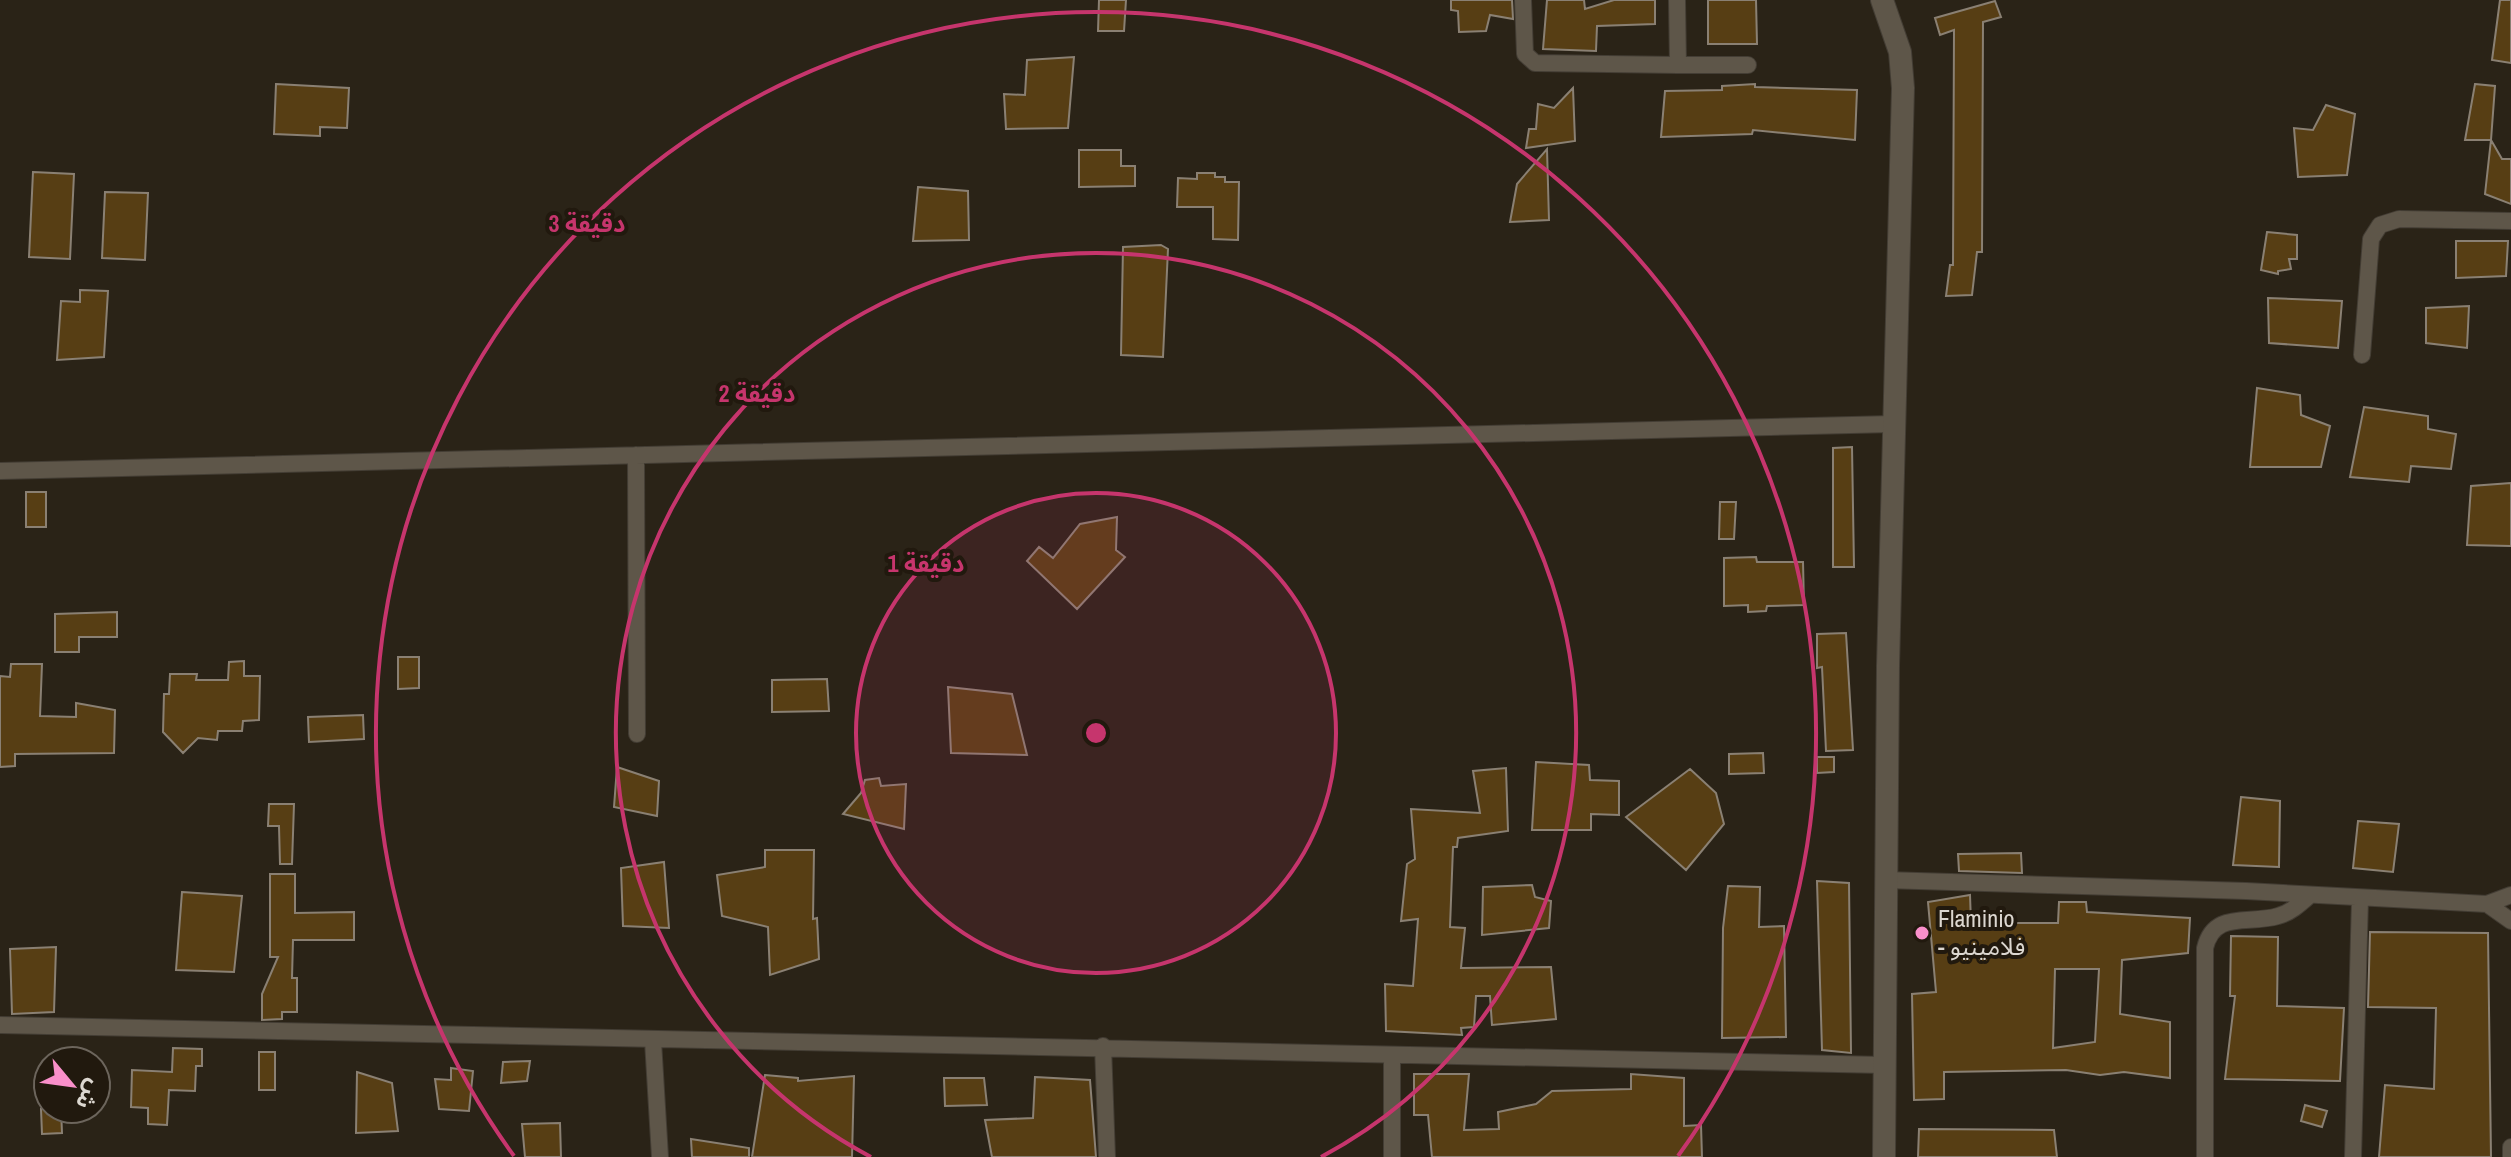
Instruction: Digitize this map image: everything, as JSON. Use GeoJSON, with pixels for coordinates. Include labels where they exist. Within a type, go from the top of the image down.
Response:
{"type":"FeatureCollection","features":[{"type":"Feature","properties":{"kind":"street"},"geometry":{"type":"LineString","coordinates":[[1523,0],[1525,54],[1535,63],[1748,65]]}},
{"type":"Feature","properties":{"kind":"street"},"geometry":{"type":"LineString","coordinates":[[1677,0],[1678,65]]}},
{"type":"Feature","properties":{"kind":"street"},"geometry":{"type":"LineString","coordinates":[[1882,0],[1900,52],[1903,88],[1893,424],[1885,880],[1884,1157]]}},
{"type":"Feature","properties":{"kind":"street"},"geometry":{"type":"LineString","coordinates":[[2362,355],[2371,239],[2376,228],[2399,219],[2511,221]]}},
{"type":"Feature","properties":{"kind":"street"},"geometry":{"type":"LineString","coordinates":[[0,471],[1893,424]]}},
{"type":"Feature","properties":{"kind":"street"},"geometry":{"type":"LineString","coordinates":[[636,455],[637,734]]}},
{"type":"Feature","properties":{"kind":"street"},"geometry":{"type":"LineString","coordinates":[[1885,880],[2487,904],[2511,895]]}},
{"type":"Feature","properties":{"kind":"street"},"geometry":{"type":"LineString","coordinates":[[2205,1157],[2205,948],[2209,933],[2217,925],[2278,916],[2309,896]]}},
{"type":"Feature","properties":{"kind":"street"},"geometry":{"type":"LineString","coordinates":[[2353,1157],[2360,899]]}},
{"type":"Feature","properties":{"kind":"street"},"geometry":{"type":"LineString","coordinates":[[2487,904],[2511,921]]}},
{"type":"Feature","properties":{"kind":"street"},"geometry":{"type":"LineString","coordinates":[[0,1025],[653,1041],[1103,1046],[1884,1065]]}},
{"type":"Feature","properties":{"kind":"street"},"geometry":{"type":"LineString","coordinates":[[653,1041],[660,1157]]}},
{"type":"Feature","properties":{"kind":"street"},"geometry":{"type":"LineString","coordinates":[[1103,1046],[1107,1157]]}},
{"type":"Feature","properties":{"kind":"street"},"geometry":{"type":"LineString","coordinates":[[1392,1055],[1392,1157]]}},
{"type":"Feature","properties":{"kind":"street"},"geometry":{"type":"LineString","coordinates":[[2511,1147],[2511,1157]]}},
{"type":"Feature","properties":{"kind":"building"},"geometry":{"type":"Polygon","coordinates":[[[1099,0],[1126,0],[1124,31],[1098,31],[1099,0]]]}},
{"type":"Feature","properties":{"kind":"building"},"geometry":{"type":"Polygon","coordinates":[[[1451,0],[1512,0],[1513,19],[1490,15],[1486,31],[1459,32],[1458,11],[1451,10],[1451,0]]]}},
{"type":"Feature","properties":{"kind":"building"},"geometry":{"type":"Polygon","coordinates":[[[1547,0],[1584,0],[1585,9],[1614,0],[1655,0],[1655,24],[1597,26],[1596,51],[1543,49],[1547,0]]]}},
{"type":"Feature","properties":{"kind":"building"},"geometry":{"type":"Polygon","coordinates":[[[1708,0],[1756,0],[1757,44],[1708,44],[1708,0]]]}},
{"type":"Feature","properties":{"kind":"building"},"geometry":{"type":"Polygon","coordinates":[[[2500,0],[2511,0],[2511,63],[2492,60],[2500,0]]]}},
{"type":"Feature","properties":{"kind":"building"},"geometry":{"type":"Polygon","coordinates":[[[1995,1],[2001,17],[1983,22],[1982,252],[1977,252],[1972,295],[1946,296],[1950,265],[1953,265],[1954,30],[1940,35],[1935,18],[1995,1]]]}},
{"type":"Feature","properties":{"kind":"building"},"geometry":{"type":"Polygon","coordinates":[[[1074,57],[1068,128],[1006,129],[1004,94],[1025,95],[1027,60],[1074,57]]]}},
{"type":"Feature","properties":{"kind":"building"},"geometry":{"type":"Polygon","coordinates":[[[276,84],[349,88],[347,128],[320,127],[320,136],[274,134],[276,84]]]}},
{"type":"Feature","properties":{"kind":"building"},"geometry":{"type":"Polygon","coordinates":[[[1755,84],[1755,87],[1857,90],[1855,140],[1753,130],[1752,134],[1661,137],[1665,91],[1722,90],[1722,86],[1755,84]]]}},
{"type":"Feature","properties":{"kind":"building"},"geometry":{"type":"Polygon","coordinates":[[[2475,84],[2495,86],[2491,140],[2465,140],[2475,84]]]}},
{"type":"Feature","properties":{"kind":"building"},"geometry":{"type":"Polygon","coordinates":[[[1573,88],[1575,141],[1526,148],[1529,129],[1536,129],[1538,104],[1554,108],[1573,88]]]}},
{"type":"Feature","properties":{"kind":"building"},"geometry":{"type":"Polygon","coordinates":[[[2326,105],[2355,114],[2347,175],[2298,177],[2294,128],[2313,130],[2326,105]]]}},
{"type":"Feature","properties":{"kind":"building"},"geometry":{"type":"Polygon","coordinates":[[[2491,140],[2502,159],[2511,159],[2511,204],[2485,194],[2491,140]]]}},
{"type":"Feature","properties":{"kind":"building"},"geometry":{"type":"Polygon","coordinates":[[[1547,149],[1549,220],[1510,222],[1517,184],[1547,149]]]}},
{"type":"Feature","properties":{"kind":"building"},"geometry":{"type":"Polygon","coordinates":[[[1079,150],[1121,150],[1121,166],[1135,166],[1135,186],[1079,187],[1079,150]]]}},
{"type":"Feature","properties":{"kind":"building"},"geometry":{"type":"Polygon","coordinates":[[[33,172],[74,174],[70,259],[29,257],[33,172]]]}},
{"type":"Feature","properties":{"kind":"building"},"geometry":{"type":"Polygon","coordinates":[[[1197,173],[1215,173],[1215,177],[1225,177],[1225,182],[1239,182],[1238,240],[1213,239],[1213,207],[1177,207],[1178,178],[1197,179],[1197,173]]]}},
{"type":"Feature","properties":{"kind":"building"},"geometry":{"type":"Polygon","coordinates":[[[918,187],[968,191],[969,240],[913,241],[918,187]]]}},
{"type":"Feature","properties":{"kind":"building"},"geometry":{"type":"Polygon","coordinates":[[[105,192],[148,193],[145,260],[102,258],[105,192]]]}},
{"type":"Feature","properties":{"kind":"building"},"geometry":{"type":"Polygon","coordinates":[[[2267,232],[2297,235],[2297,259],[2289,259],[2291,269],[2278,271],[2278,274],[2261,270],[2267,232]]]}},
{"type":"Feature","properties":{"kind":"building"},"geometry":{"type":"Polygon","coordinates":[[[2456,241],[2508,241],[2506,276],[2456,278],[2456,241]]]}},
{"type":"Feature","properties":{"kind":"building"},"geometry":{"type":"Polygon","coordinates":[[[1161,245],[1168,249],[1163,357],[1121,355],[1123,247],[1161,245]]]}},
{"type":"Feature","properties":{"kind":"building"},"geometry":{"type":"Polygon","coordinates":[[[80,290],[108,291],[104,357],[57,360],[61,301],[80,302],[80,290]]]}},
{"type":"Feature","properties":{"kind":"building"},"geometry":{"type":"Polygon","coordinates":[[[2268,298],[2342,301],[2338,348],[2269,343],[2268,298]]]}},
{"type":"Feature","properties":{"kind":"building"},"geometry":{"type":"Polygon","coordinates":[[[2469,306],[2467,348],[2426,343],[2426,308],[2469,306]]]}},
{"type":"Feature","properties":{"kind":"building"},"geometry":{"type":"Polygon","coordinates":[[[2257,388],[2300,395],[2301,415],[2330,426],[2321,467],[2250,467],[2257,388]]]}},
{"type":"Feature","properties":{"kind":"building"},"geometry":{"type":"Polygon","coordinates":[[[2364,407],[2428,416],[2428,429],[2456,434],[2451,469],[2411,466],[2409,482],[2350,477],[2364,407]]]}},
{"type":"Feature","properties":{"kind":"building"},"geometry":{"type":"Polygon","coordinates":[[[1852,447],[1854,567],[1833,567],[1833,448],[1852,447]]]}},
{"type":"Feature","properties":{"kind":"building"},"geometry":{"type":"Polygon","coordinates":[[[2511,483],[2511,546],[2467,545],[2471,486],[2511,483]]]}},
{"type":"Feature","properties":{"kind":"building"},"geometry":{"type":"Polygon","coordinates":[[[26,492],[46,492],[46,527],[26,527],[26,492]]]}},
{"type":"Feature","properties":{"kind":"building"},"geometry":{"type":"Polygon","coordinates":[[[1720,502],[1736,502],[1734,539],[1719,539],[1720,502]]]}},
{"type":"Feature","properties":{"kind":"building"},"geometry":{"type":"Polygon","coordinates":[[[1117,517],[1116,550],[1125,557],[1077,609],[1027,561],[1039,547],[1053,558],[1080,524],[1117,517]]]}},
{"type":"Feature","properties":{"kind":"building"},"geometry":{"type":"Polygon","coordinates":[[[1756,557],[1757,562],[1803,562],[1804,605],[1767,606],[1766,611],[1748,612],[1748,605],[1724,606],[1724,558],[1756,557]]]}},
{"type":"Feature","properties":{"kind":"building"},"geometry":{"type":"Polygon","coordinates":[[[117,612],[117,637],[79,637],[79,652],[55,652],[55,614],[117,612]]]}},
{"type":"Feature","properties":{"kind":"building"},"geometry":{"type":"Polygon","coordinates":[[[1846,633],[1853,750],[1826,751],[1822,667],[1817,668],[1817,634],[1846,633]]]}},
{"type":"Feature","properties":{"kind":"building"},"geometry":{"type":"Polygon","coordinates":[[[398,657],[419,657],[419,688],[398,689],[398,657]]]}},
{"type":"Feature","properties":{"kind":"building"},"geometry":{"type":"Polygon","coordinates":[[[244,661],[244,676],[260,676],[259,720],[243,721],[242,731],[218,731],[217,740],[198,738],[183,753],[163,732],[164,694],[169,694],[170,674],[197,674],[196,680],[228,680],[229,662],[244,661]]]}},
{"type":"Feature","properties":{"kind":"building"},"geometry":{"type":"Polygon","coordinates":[[[11,664],[42,664],[40,716],[76,717],[76,703],[115,710],[114,753],[15,754],[15,766],[0,767],[0,676],[10,677],[11,664]]]}},
{"type":"Feature","properties":{"kind":"building"},"geometry":{"type":"Polygon","coordinates":[[[827,679],[829,711],[772,712],[772,680],[827,679]]]}},
{"type":"Feature","properties":{"kind":"building"},"geometry":{"type":"Polygon","coordinates":[[[948,687],[1012,694],[1027,755],[951,753],[948,687]]]}},
{"type":"Feature","properties":{"kind":"building"},"geometry":{"type":"Polygon","coordinates":[[[363,715],[364,739],[309,742],[308,717],[363,715]]]}},
{"type":"Feature","properties":{"kind":"building"},"geometry":{"type":"Polygon","coordinates":[[[1763,753],[1764,773],[1729,774],[1729,754],[1763,753]]]}},
{"type":"Feature","properties":{"kind":"building"},"geometry":{"type":"Polygon","coordinates":[[[1817,757],[1834,757],[1834,772],[1817,773],[1817,757]]]}},
{"type":"Feature","properties":{"kind":"building"},"geometry":{"type":"Polygon","coordinates":[[[1536,762],[1589,765],[1590,780],[1619,781],[1619,815],[1591,814],[1591,830],[1532,830],[1536,762]]]}},
{"type":"Feature","properties":{"kind":"building"},"geometry":{"type":"Polygon","coordinates":[[[617,767],[659,781],[657,816],[614,807],[617,767]]]}},
{"type":"Feature","properties":{"kind":"building"},"geometry":{"type":"Polygon","coordinates":[[[1506,768],[1508,831],[1458,838],[1457,847],[1453,847],[1450,927],[1465,928],[1461,968],[1551,967],[1556,1019],[1492,1025],[1490,996],[1476,996],[1474,1027],[1461,1028],[1462,1035],[1386,1031],[1385,984],[1413,986],[1418,919],[1401,921],[1407,864],[1415,859],[1411,809],[1480,813],[1473,771],[1506,768]]]}},
{"type":"Feature","properties":{"kind":"building"},"geometry":{"type":"Polygon","coordinates":[[[1690,769],[1716,793],[1724,824],[1686,870],[1626,817],[1690,769]]]}},
{"type":"Feature","properties":{"kind":"building"},"geometry":{"type":"Polygon","coordinates":[[[879,778],[881,786],[906,784],[904,829],[843,814],[861,793],[865,780],[879,778]]]}},
{"type":"Feature","properties":{"kind":"building"},"geometry":{"type":"Polygon","coordinates":[[[2241,797],[2280,801],[2279,867],[2233,865],[2241,797]]]}},
{"type":"Feature","properties":{"kind":"building"},"geometry":{"type":"Polygon","coordinates":[[[269,804],[294,804],[292,864],[280,864],[279,826],[268,826],[269,804]]]}},
{"type":"Feature","properties":{"kind":"building"},"geometry":{"type":"Polygon","coordinates":[[[2358,821],[2399,824],[2393,872],[2353,868],[2358,821]]]}},
{"type":"Feature","properties":{"kind":"building"},"geometry":{"type":"Polygon","coordinates":[[[765,850],[814,850],[813,919],[817,918],[819,959],[770,975],[768,927],[722,916],[717,875],[765,867],[765,850]]]}},
{"type":"Feature","properties":{"kind":"building"},"geometry":{"type":"Polygon","coordinates":[[[2021,853],[2022,873],[1959,871],[1958,854],[2021,853]]]}},
{"type":"Feature","properties":{"kind":"building"},"geometry":{"type":"Polygon","coordinates":[[[664,862],[669,928],[623,926],[621,868],[664,862]]]}},
{"type":"Feature","properties":{"kind":"building"},"geometry":{"type":"Polygon","coordinates":[[[270,874],[295,874],[295,913],[354,912],[354,940],[293,940],[292,978],[297,978],[297,1012],[282,1012],[282,1019],[262,1020],[262,994],[278,957],[270,957],[270,874]]]}},
{"type":"Feature","properties":{"kind":"building"},"geometry":{"type":"Polygon","coordinates":[[[1817,881],[1849,883],[1851,1053],[1822,1050],[1817,881]]]}},
{"type":"Feature","properties":{"kind":"building"},"geometry":{"type":"Polygon","coordinates":[[[1532,885],[1535,897],[1551,901],[1549,928],[1482,935],[1483,887],[1532,885]]]}},
{"type":"Feature","properties":{"kind":"building"},"geometry":{"type":"Polygon","coordinates":[[[1728,886],[1760,887],[1759,927],[1784,926],[1786,1037],[1722,1038],[1723,928],[1728,886]]]}},
{"type":"Feature","properties":{"kind":"building"},"geometry":{"type":"Polygon","coordinates":[[[182,892],[242,896],[234,972],[176,970],[182,892]]]}},
{"type":"Feature","properties":{"kind":"building"},"geometry":{"type":"Polygon","coordinates":[[[1970,895],[1971,923],[2058,923],[2059,902],[2086,902],[2087,912],[2190,918],[2188,953],[2122,960],[2120,1014],[2170,1022],[2170,1078],[2124,1072],[2100,1075],[2066,1070],[1944,1072],[1944,1099],[1914,1100],[1912,994],[1936,992],[1928,902],[1970,895]],[[2055,969],[2053,1048],[2095,1042],[2099,969],[2055,969]]]}},
{"type":"Feature","properties":{"kind":"building"},"geometry":{"type":"Polygon","coordinates":[[[2370,932],[2488,933],[2491,1157],[2379,1157],[2385,1085],[2434,1089],[2436,1008],[2368,1007],[2370,932]]]}},
{"type":"Feature","properties":{"kind":"building"},"geometry":{"type":"Polygon","coordinates":[[[2231,936],[2278,937],[2277,1006],[2344,1008],[2340,1081],[2225,1079],[2235,996],[2230,996],[2231,936]]]}},
{"type":"Feature","properties":{"kind":"building"},"geometry":{"type":"Polygon","coordinates":[[[56,947],[54,1012],[12,1014],[10,949],[56,947]]]}},
{"type":"Feature","properties":{"kind":"building"},"geometry":{"type":"Polygon","coordinates":[[[173,1048],[202,1049],[202,1066],[196,1066],[195,1091],[169,1090],[167,1125],[148,1124],[148,1108],[131,1107],[132,1070],[172,1072],[173,1048]]]}},
{"type":"Feature","properties":{"kind":"building"},"geometry":{"type":"Polygon","coordinates":[[[259,1052],[275,1052],[275,1090],[259,1090],[259,1052]]]}},
{"type":"Feature","properties":{"kind":"building"},"geometry":{"type":"Polygon","coordinates":[[[530,1061],[527,1081],[501,1083],[503,1062],[530,1061]]]}},
{"type":"Feature","properties":{"kind":"building"},"geometry":{"type":"Polygon","coordinates":[[[451,1068],[473,1071],[469,1111],[439,1109],[435,1079],[451,1080],[451,1068]]]}},
{"type":"Feature","properties":{"kind":"building"},"geometry":{"type":"Polygon","coordinates":[[[357,1072],[392,1083],[398,1131],[356,1133],[357,1072]]]}},
{"type":"Feature","properties":{"kind":"building"},"geometry":{"type":"Polygon","coordinates":[[[1414,1074],[1469,1074],[1464,1130],[1499,1129],[1498,1112],[1536,1104],[1552,1091],[1631,1089],[1631,1074],[1684,1078],[1684,1126],[1701,1125],[1702,1157],[1432,1157],[1428,1115],[1414,1115],[1414,1074]]]}},
{"type":"Feature","properties":{"kind":"building"},"geometry":{"type":"Polygon","coordinates":[[[765,1075],[798,1078],[798,1081],[854,1076],[852,1157],[752,1157],[765,1075]]]}},
{"type":"Feature","properties":{"kind":"building"},"geometry":{"type":"Polygon","coordinates":[[[1035,1077],[1090,1080],[1096,1157],[992,1157],[985,1120],[1033,1118],[1035,1077]]]}},
{"type":"Feature","properties":{"kind":"building"},"geometry":{"type":"Polygon","coordinates":[[[944,1078],[984,1078],[987,1105],[945,1106],[944,1078]]]}},
{"type":"Feature","properties":{"kind":"building"},"geometry":{"type":"Polygon","coordinates":[[[2305,1105],[2327,1111],[2322,1127],[2301,1121],[2305,1105]]]}},
{"type":"Feature","properties":{"kind":"building"},"geometry":{"type":"Polygon","coordinates":[[[560,1123],[561,1157],[525,1157],[522,1124],[560,1123]]]}},
{"type":"Feature","properties":{"kind":"building"},"geometry":{"type":"Polygon","coordinates":[[[42,1125],[62,1125],[62,1133],[42,1134],[42,1125]]]}},
{"type":"Feature","properties":{"kind":"building"},"geometry":{"type":"Polygon","coordinates":[[[1919,1129],[2054,1130],[2057,1157],[1918,1157],[1919,1129]]]}},
{"type":"Feature","properties":{"kind":"building"},"geometry":{"type":"Polygon","coordinates":[[[691,1139],[749,1148],[749,1157],[692,1157],[691,1139]]]}},
{"type":"Feature","properties":{"kind":"place","name":"Flaminio - فلامينيو"},"geometry":{"type":"Point","coordinates":[1922,933]}}]}
